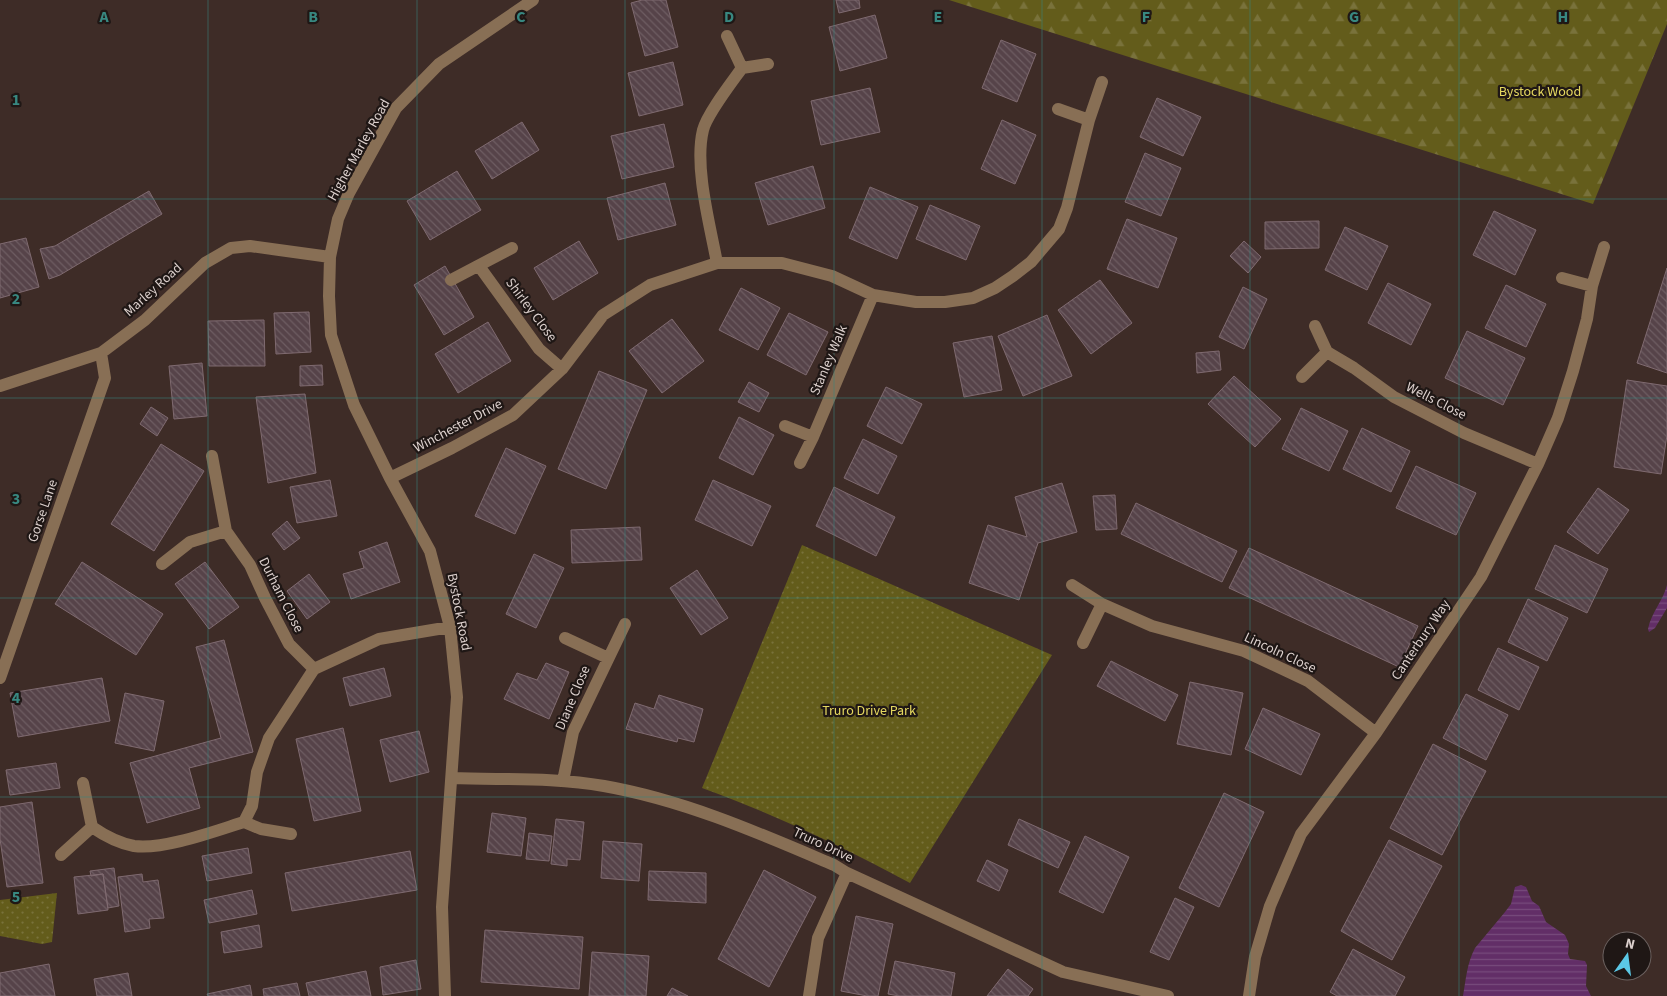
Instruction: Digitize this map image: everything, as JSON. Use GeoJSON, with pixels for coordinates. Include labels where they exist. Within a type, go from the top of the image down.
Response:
{"type":"FeatureCollection","features":[{"type":"Feature","properties":{"kind":"street","name":"Higher Marley Road"},"geometry":{"type":"LineString","coordinates":[[330,257],[338,219],[349,193],[396,108],[439,64],[533,0]]}},
{"type":"Feature","properties":{"kind":"street"},"geometry":{"type":"LineString","coordinates":[[726,36],[742,68]]}},
{"type":"Feature","properties":{"kind":"street"},"geometry":{"type":"LineString","coordinates":[[717,263],[702,183],[703,129],[717,104],[742,68],[768,64]]}},
{"type":"Feature","properties":{"kind":"street","name":"Winchester Drive"},"geometry":{"type":"LineString","coordinates":[[390,478],[452,448],[513,415],[562,369],[603,315],[650,285],[717,263],[782,263],[832,276],[873,295],[916,302],[945,302],[973,298],[1001,284],[1031,262],[1060,229],[1089,120],[1102,82]]}},
{"type":"Feature","properties":{"kind":"street"},"geometry":{"type":"LineString","coordinates":[[1058,109],[1089,120]]}},
{"type":"Feature","properties":{"kind":"street","name":"Marley Road"},"geometry":{"type":"LineString","coordinates":[[0,386],[101,353],[145,320],[205,263],[231,248],[250,246],[330,257]]}},
{"type":"Feature","properties":{"kind":"street","name":"Canterbury Way"},"geometry":{"type":"LineString","coordinates":[[1249,996],[1255,956],[1270,906],[1301,834],[1376,733],[1481,577],[1538,464],[1558,418],[1573,371],[1587,319],[1592,286],[1604,247]]}},
{"type":"Feature","properties":{"kind":"street"},"geometry":{"type":"LineString","coordinates":[[451,280],[512,248]]}},
{"type":"Feature","properties":{"kind":"street","name":"Bystock Road"},"geometry":{"type":"LineString","coordinates":[[330,257],[329,296],[331,334],[354,404],[390,478],[430,551],[450,627],[457,697],[442,907],[445,996]]}},
{"type":"Feature","properties":{"kind":"street","name":"Shirley Close"},"geometry":{"type":"LineString","coordinates":[[479,266],[540,349],[562,369]]}},
{"type":"Feature","properties":{"kind":"street"},"geometry":{"type":"LineString","coordinates":[[1562,278],[1592,286]]}},
{"type":"Feature","properties":{"kind":"street","name":"Stanley Walk"},"geometry":{"type":"LineString","coordinates":[[800,463],[813,437],[873,295]]}},
{"type":"Feature","properties":{"kind":"street"},"geometry":{"type":"LineString","coordinates":[[1302,377],[1327,352],[1315,326]]}},
{"type":"Feature","properties":{"kind":"street","name":"Wells Close"},"geometry":{"type":"LineString","coordinates":[[1327,352],[1354,368],[1394,397],[1464,433],[1538,464]]}},
{"type":"Feature","properties":{"kind":"street","name":"Gorse Lane"},"geometry":{"type":"LineString","coordinates":[[0,678],[105,378],[101,353]]}},
{"type":"Feature","properties":{"kind":"street"},"geometry":{"type":"LineString","coordinates":[[785,426],[813,437]]}},
{"type":"Feature","properties":{"kind":"street","name":"Durham Close"},"geometry":{"type":"LineString","coordinates":[[212,456],[226,531],[250,565],[289,644],[314,669]]}},
{"type":"Feature","properties":{"kind":"street"},"geometry":{"type":"LineString","coordinates":[[162,564],[190,542],[226,531]]}},
{"type":"Feature","properties":{"kind":"street","name":"Lincoln Close"},"geometry":{"type":"LineString","coordinates":[[1072,585],[1102,604],[1152,626],[1244,651],[1308,681],[1376,733]]}},
{"type":"Feature","properties":{"kind":"street"},"geometry":{"type":"LineString","coordinates":[[1083,643],[1102,604]]}},
{"type":"Feature","properties":{"kind":"street","name":"Diane Close"},"geometry":{"type":"LineString","coordinates":[[563,781],[573,732],[625,624]]}},
{"type":"Feature","properties":{"kind":"street"},"geometry":{"type":"LineString","coordinates":[[244,822],[252,806],[257,772],[269,738],[314,669],[379,639],[450,627]]}},
{"type":"Feature","properties":{"kind":"street","name":"Diane Close"},"geometry":{"type":"LineString","coordinates":[[565,638],[608,658]]}},
{"type":"Feature","properties":{"kind":"street","name":"Truro Drive"},"geometry":{"type":"LineString","coordinates":[[452,778],[563,781],[603,786],[663,800],[747,827],[834,865],[847,873],[1063,972],[1168,996]]}},
{"type":"Feature","properties":{"kind":"street"},"geometry":{"type":"LineString","coordinates":[[83,783],[92,827],[104,836],[121,843],[148,846],[197,836],[244,822],[261,829],[291,834]]}},
{"type":"Feature","properties":{"kind":"street"},"geometry":{"type":"LineString","coordinates":[[61,855],[92,827]]}},
{"type":"Feature","properties":{"kind":"street"},"geometry":{"type":"LineString","coordinates":[[809,996],[818,938],[847,873]]}},
{"type":"Feature","properties":{"kind":"green space","name":"Bystock Wood"},"geometry":{"type":"Polygon","coordinates":[[[949,0],[1667,0],[1667,24],[1593,204],[949,0]]]}},
{"type":"Feature","properties":{"kind":"green space","name":"Truro Drive Park"},"geometry":{"type":"Polygon","coordinates":[[[802,545],[1052,655],[910,883],[808,832],[702,788],[802,545]]]}},
{"type":"Feature","properties":{"kind":"green space"},"geometry":{"type":"Polygon","coordinates":[[[57,893],[52,942],[42,944],[0,936],[0,900],[57,893]]]}},
{"type":"Feature","properties":{"kind":"shaded area"},"geometry":{"type":"Polygon","coordinates":[[[1667,585],[1667,608],[1655,628],[1649,632],[1648,629],[1654,612],[1667,585]]]}},
{"type":"Feature","properties":{"kind":"shaded area"},"geometry":{"type":"Polygon","coordinates":[[[1521,885],[1526,887],[1532,901],[1539,906],[1546,922],[1565,935],[1569,944],[1568,954],[1570,959],[1585,961],[1587,965],[1586,986],[1591,996],[1463,996],[1468,965],[1475,948],[1511,904],[1515,887],[1521,885]]]}},
{"type":"Feature","properties":{"kind":"building"},"geometry":{"type":"Polygon","coordinates":[[[642,0],[666,0],[678,47],[645,56],[631,3],[642,0]]]}},
{"type":"Feature","properties":{"kind":"building"},"geometry":{"type":"Polygon","coordinates":[[[836,0],[859,0],[860,8],[839,13],[836,0]]]}},
{"type":"Feature","properties":{"kind":"building"},"geometry":{"type":"Polygon","coordinates":[[[875,15],[887,58],[840,71],[829,27],[875,15]]]}},
{"type":"Feature","properties":{"kind":"building"},"geometry":{"type":"Polygon","coordinates":[[[1001,40],[1036,54],[1017,102],[982,88],[1001,40]]]}},
{"type":"Feature","properties":{"kind":"building"},"geometry":{"type":"Polygon","coordinates":[[[673,62],[683,105],[639,116],[628,73],[673,62]]]}},
{"type":"Feature","properties":{"kind":"building"},"geometry":{"type":"Polygon","coordinates":[[[870,88],[880,132],[821,145],[811,101],[870,88]]]}},
{"type":"Feature","properties":{"kind":"building"},"geometry":{"type":"Polygon","coordinates":[[[1157,98],[1201,117],[1183,156],[1140,137],[1157,98]]]}},
{"type":"Feature","properties":{"kind":"building"},"geometry":{"type":"Polygon","coordinates":[[[1002,120],[1036,135],[1015,184],[981,169],[1002,120]]]}},
{"type":"Feature","properties":{"kind":"building"},"geometry":{"type":"Polygon","coordinates":[[[522,122],[539,150],[492,179],[475,151],[522,122]]]}},
{"type":"Feature","properties":{"kind":"building"},"geometry":{"type":"Polygon","coordinates":[[[664,124],[674,167],[622,179],[611,136],[664,124]]]}},
{"type":"Feature","properties":{"kind":"building"},"geometry":{"type":"Polygon","coordinates":[[[1145,153],[1181,168],[1161,216],[1125,202],[1145,153]]]}},
{"type":"Feature","properties":{"kind":"building"},"geometry":{"type":"Polygon","coordinates":[[[813,166],[825,208],[768,225],[755,183],[813,166]]]}},
{"type":"Feature","properties":{"kind":"building"},"geometry":{"type":"Polygon","coordinates":[[[457,171],[481,210],[430,240],[407,201],[457,171]]]}},
{"type":"Feature","properties":{"kind":"building"},"geometry":{"type":"Polygon","coordinates":[[[665,183],[676,225],[618,240],[607,198],[665,183]]]}},
{"type":"Feature","properties":{"kind":"building"},"geometry":{"type":"Polygon","coordinates":[[[870,187],[918,207],[897,259],[849,238],[870,187]]]}},
{"type":"Feature","properties":{"kind":"building"},"geometry":{"type":"Polygon","coordinates":[[[149,191],[162,214],[60,275],[49,279],[40,249],[55,246],[149,191]]]}},
{"type":"Feature","properties":{"kind":"building"},"geometry":{"type":"Polygon","coordinates":[[[930,205],[980,226],[966,260],[916,239],[930,205]]]}},
{"type":"Feature","properties":{"kind":"building"},"geometry":{"type":"Polygon","coordinates":[[[1494,211],[1536,230],[1515,275],[1473,255],[1494,211]]]}},
{"type":"Feature","properties":{"kind":"building"},"geometry":{"type":"Polygon","coordinates":[[[1127,219],[1177,238],[1158,288],[1107,269],[1127,219]]]}},
{"type":"Feature","properties":{"kind":"building"},"geometry":{"type":"Polygon","coordinates":[[[1319,221],[1319,248],[1265,249],[1265,222],[1319,221]]]}},
{"type":"Feature","properties":{"kind":"building"},"geometry":{"type":"Polygon","coordinates":[[[1345,227],[1388,246],[1367,290],[1325,270],[1345,227]]]}},
{"type":"Feature","properties":{"kind":"building"},"geometry":{"type":"Polygon","coordinates":[[[26,238],[39,287],[0,298],[0,244],[26,238]]]}},
{"type":"Feature","properties":{"kind":"building"},"geometry":{"type":"Polygon","coordinates":[[[579,241],[598,273],[553,300],[534,268],[579,241]]]}},
{"type":"Feature","properties":{"kind":"building"},"geometry":{"type":"Polygon","coordinates":[[[1244,241],[1261,257],[1248,273],[1230,256],[1244,241]]]}},
{"type":"Feature","properties":{"kind":"building"},"geometry":{"type":"Polygon","coordinates":[[[445,266],[474,317],[444,335],[414,285],[445,266]]]}},
{"type":"Feature","properties":{"kind":"building"},"geometry":{"type":"Polygon","coordinates":[[[1667,268],[1667,373],[1637,363],[1667,268]]]}},
{"type":"Feature","properties":{"kind":"building"},"geometry":{"type":"Polygon","coordinates":[[[1100,280],[1132,323],[1091,354],[1058,310],[1100,280]]]}},
{"type":"Feature","properties":{"kind":"building"},"geometry":{"type":"Polygon","coordinates":[[[1388,283],[1431,304],[1411,345],[1368,323],[1388,283]]]}},
{"type":"Feature","properties":{"kind":"building"},"geometry":{"type":"Polygon","coordinates":[[[1506,285],[1546,304],[1526,347],[1485,328],[1506,285]]]}},
{"type":"Feature","properties":{"kind":"building"},"geometry":{"type":"Polygon","coordinates":[[[1243,287],[1267,299],[1244,349],[1219,337],[1243,287]]]}},
{"type":"Feature","properties":{"kind":"building"},"geometry":{"type":"Polygon","coordinates":[[[741,288],[780,308],[758,350],[719,330],[741,288]]]}},
{"type":"Feature","properties":{"kind":"building"},"geometry":{"type":"Polygon","coordinates":[[[309,312],[311,352],[276,354],[274,313],[309,312]]]}},
{"type":"Feature","properties":{"kind":"building"},"geometry":{"type":"Polygon","coordinates":[[[789,313],[828,332],[806,375],[767,355],[789,313]]]}},
{"type":"Feature","properties":{"kind":"building"},"geometry":{"type":"Polygon","coordinates":[[[1047,315],[1072,376],[1023,396],[998,336],[1047,315]]]}},
{"type":"Feature","properties":{"kind":"building"},"geometry":{"type":"Polygon","coordinates":[[[672,319],[704,361],[662,393],[629,351],[672,319]]]}},
{"type":"Feature","properties":{"kind":"building"},"geometry":{"type":"Polygon","coordinates":[[[264,320],[265,366],[209,366],[208,321],[264,320]]]}},
{"type":"Feature","properties":{"kind":"building"},"geometry":{"type":"Polygon","coordinates":[[[488,322],[511,361],[458,393],[435,354],[488,322]]]}},
{"type":"Feature","properties":{"kind":"building"},"geometry":{"type":"Polygon","coordinates":[[[1467,331],[1525,358],[1503,405],[1445,378],[1467,331]]]}},
{"type":"Feature","properties":{"kind":"building"},"geometry":{"type":"Polygon","coordinates":[[[992,336],[1002,390],[964,397],[953,343],[992,336]]]}},
{"type":"Feature","properties":{"kind":"building"},"geometry":{"type":"Polygon","coordinates":[[[1219,351],[1221,370],[1197,373],[1196,353],[1219,351]]]}},
{"type":"Feature","properties":{"kind":"building"},"geometry":{"type":"Polygon","coordinates":[[[202,363],[207,416],[174,419],[169,366],[202,363]]]}},
{"type":"Feature","properties":{"kind":"building"},"geometry":{"type":"Polygon","coordinates":[[[322,365],[323,385],[300,386],[300,366],[322,365]]]}},
{"type":"Feature","properties":{"kind":"building"},"geometry":{"type":"Polygon","coordinates":[[[599,371],[647,390],[606,489],[558,469],[599,371]]]}},
{"type":"Feature","properties":{"kind":"building"},"geometry":{"type":"Polygon","coordinates":[[[1234,376],[1281,419],[1255,447],[1208,404],[1234,376]]]}},
{"type":"Feature","properties":{"kind":"building"},"geometry":{"type":"Polygon","coordinates":[[[1627,380],[1667,386],[1667,435],[1661,474],[1614,467],[1627,380]]]}},
{"type":"Feature","properties":{"kind":"building"},"geometry":{"type":"Polygon","coordinates":[[[749,382],[769,393],[759,412],[738,402],[749,382]]]}},
{"type":"Feature","properties":{"kind":"building"},"geometry":{"type":"Polygon","coordinates":[[[886,387],[922,404],[902,444],[867,426],[886,387]]]}},
{"type":"Feature","properties":{"kind":"building"},"geometry":{"type":"Polygon","coordinates":[[[305,394],[316,473],[268,483],[256,397],[305,394]]]}},
{"type":"Feature","properties":{"kind":"building"},"geometry":{"type":"Polygon","coordinates":[[[151,407],[168,418],[157,436],[140,424],[151,407]]]}},
{"type":"Feature","properties":{"kind":"building"},"geometry":{"type":"Polygon","coordinates":[[[1301,408],[1348,431],[1329,471],[1282,449],[1301,408]]]}},
{"type":"Feature","properties":{"kind":"building"},"geometry":{"type":"Polygon","coordinates":[[[739,417],[774,435],[753,475],[719,458],[739,417]]]}},
{"type":"Feature","properties":{"kind":"building"},"geometry":{"type":"Polygon","coordinates":[[[1362,428],[1410,451],[1391,492],[1343,469],[1362,428]]]}},
{"type":"Feature","properties":{"kind":"building"},"geometry":{"type":"Polygon","coordinates":[[[863,439],[897,456],[878,494],[844,478],[863,439]]]}},
{"type":"Feature","properties":{"kind":"building"},"geometry":{"type":"Polygon","coordinates":[[[161,444],[204,471],[154,551],[111,524],[161,444]]]}},
{"type":"Feature","properties":{"kind":"building"},"geometry":{"type":"Polygon","coordinates":[[[506,448],[546,466],[515,534],[475,516],[506,448]]]}},
{"type":"Feature","properties":{"kind":"building"},"geometry":{"type":"Polygon","coordinates":[[[1416,466],[1476,493],[1456,535],[1396,508],[1416,466]]]}},
{"type":"Feature","properties":{"kind":"building"},"geometry":{"type":"Polygon","coordinates":[[[330,480],[337,516],[297,523],[290,487],[330,480]]]}},
{"type":"Feature","properties":{"kind":"building"},"geometry":{"type":"Polygon","coordinates":[[[713,480],[771,506],[752,546],[695,520],[713,480]]]}},
{"type":"Feature","properties":{"kind":"building"},"geometry":{"type":"Polygon","coordinates":[[[1062,483],[1077,532],[1038,543],[1019,600],[969,583],[988,525],[1027,537],[1015,497],[1062,483]]]}},
{"type":"Feature","properties":{"kind":"building"},"geometry":{"type":"Polygon","coordinates":[[[834,487],[895,517],[876,556],[816,526],[834,487]]]}},
{"type":"Feature","properties":{"kind":"building"},"geometry":{"type":"Polygon","coordinates":[[[1598,488],[1629,510],[1598,554],[1567,532],[1598,488]]]}},
{"type":"Feature","properties":{"kind":"building"},"geometry":{"type":"Polygon","coordinates":[[[1115,495],[1117,529],[1096,530],[1093,496],[1115,495]]]}},
{"type":"Feature","properties":{"kind":"building"},"geometry":{"type":"Polygon","coordinates":[[[1136,503],[1237,551],[1222,582],[1121,534],[1136,503]]]}},
{"type":"Feature","properties":{"kind":"building"},"geometry":{"type":"Polygon","coordinates":[[[287,521],[300,538],[284,550],[272,534],[287,521]]]}},
{"type":"Feature","properties":{"kind":"building"},"geometry":{"type":"Polygon","coordinates":[[[640,527],[642,560],[572,563],[571,530],[640,527]]]}},
{"type":"Feature","properties":{"kind":"building"},"geometry":{"type":"Polygon","coordinates":[[[387,542],[400,582],[351,599],[343,574],[364,568],[359,552],[387,542]]]}},
{"type":"Feature","properties":{"kind":"building"},"geometry":{"type":"Polygon","coordinates":[[[1555,545],[1608,569],[1587,613],[1535,589],[1555,545]]]}},
{"type":"Feature","properties":{"kind":"building"},"geometry":{"type":"Polygon","coordinates":[[[1249,548],[1418,626],[1399,667],[1229,588],[1249,548]]]}},
{"type":"Feature","properties":{"kind":"building"},"geometry":{"type":"Polygon","coordinates":[[[534,554],[564,568],[536,628],[506,614],[534,554]]]}},
{"type":"Feature","properties":{"kind":"building"},"geometry":{"type":"Polygon","coordinates":[[[82,562],[163,614],[136,655],[55,604],[82,562]]]}},
{"type":"Feature","properties":{"kind":"building"},"geometry":{"type":"Polygon","coordinates":[[[205,562],[239,607],[209,629],[175,584],[205,562]]]}},
{"type":"Feature","properties":{"kind":"building"},"geometry":{"type":"Polygon","coordinates":[[[697,570],[728,618],[701,635],[670,588],[697,570]]]}},
{"type":"Feature","properties":{"kind":"building"},"geometry":{"type":"Polygon","coordinates":[[[309,574],[330,602],[307,619],[287,591],[309,574]]]}},
{"type":"Feature","properties":{"kind":"building"},"geometry":{"type":"Polygon","coordinates":[[[1528,599],[1568,618],[1547,661],[1508,642],[1528,599]]]}},
{"type":"Feature","properties":{"kind":"building"},"geometry":{"type":"Polygon","coordinates":[[[224,640],[253,752],[189,768],[200,808],[147,823],[130,763],[221,738],[196,647],[224,640]]]}},
{"type":"Feature","properties":{"kind":"building"},"geometry":{"type":"Polygon","coordinates":[[[1498,648],[1539,667],[1519,710],[1478,690],[1498,648]]]}},
{"type":"Feature","properties":{"kind":"building"},"geometry":{"type":"Polygon","coordinates":[[[1111,661],[1178,695],[1165,721],[1097,686],[1111,661]]]}},
{"type":"Feature","properties":{"kind":"building"},"geometry":{"type":"Polygon","coordinates":[[[546,663],[569,672],[549,719],[504,699],[517,673],[537,680],[546,663]]]}},
{"type":"Feature","properties":{"kind":"building"},"geometry":{"type":"Polygon","coordinates":[[[384,668],[391,696],[350,706],[343,678],[384,668]]]}},
{"type":"Feature","properties":{"kind":"building"},"geometry":{"type":"Polygon","coordinates":[[[102,678],[110,721],[18,737],[10,693],[102,678]]]}},
{"type":"Feature","properties":{"kind":"building"},"geometry":{"type":"Polygon","coordinates":[[[1190,682],[1243,693],[1231,755],[1177,744],[1190,682]]]}},
{"type":"Feature","properties":{"kind":"building"},"geometry":{"type":"Polygon","coordinates":[[[125,693],[164,701],[154,751],[115,743],[125,693]]]}},
{"type":"Feature","properties":{"kind":"building"},"geometry":{"type":"Polygon","coordinates":[[[1466,694],[1508,715],[1486,760],[1443,738],[1466,694]]]}},
{"type":"Feature","properties":{"kind":"building"},"geometry":{"type":"Polygon","coordinates":[[[659,695],[703,709],[694,742],[678,738],[677,742],[626,729],[635,703],[654,709],[659,695]]]}},
{"type":"Feature","properties":{"kind":"building"},"geometry":{"type":"Polygon","coordinates":[[[1263,708],[1320,734],[1301,775],[1245,749],[1263,708]]]}},
{"type":"Feature","properties":{"kind":"building"},"geometry":{"type":"Polygon","coordinates":[[[343,728],[361,811],[314,821],[296,739],[343,728]]]}},
{"type":"Feature","properties":{"kind":"building"},"geometry":{"type":"Polygon","coordinates":[[[419,731],[429,772],[390,782],[380,740],[419,731]]]}},
{"type":"Feature","properties":{"kind":"building"},"geometry":{"type":"Polygon","coordinates":[[[1433,744],[1486,771],[1442,855],[1390,828],[1433,744]]]}},
{"type":"Feature","properties":{"kind":"building"},"geometry":{"type":"Polygon","coordinates":[[[56,763],[60,788],[10,795],[6,770],[56,763]]]}},
{"type":"Feature","properties":{"kind":"building"},"geometry":{"type":"Polygon","coordinates":[[[1224,793],[1264,812],[1219,907],[1179,888],[1224,793]]]}},
{"type":"Feature","properties":{"kind":"building"},"geometry":{"type":"Polygon","coordinates":[[[32,802],[43,883],[7,887],[0,839],[0,807],[32,802]]]}},
{"type":"Feature","properties":{"kind":"building"},"geometry":{"type":"Polygon","coordinates":[[[492,813],[526,818],[521,856],[487,852],[492,813]]]}},
{"type":"Feature","properties":{"kind":"building"},"geometry":{"type":"Polygon","coordinates":[[[556,819],[584,822],[580,860],[567,859],[567,866],[551,864],[556,819]]]}},
{"type":"Feature","properties":{"kind":"building"},"geometry":{"type":"Polygon","coordinates":[[[1019,819],[1070,842],[1058,868],[1008,845],[1019,819]]]}},
{"type":"Feature","properties":{"kind":"building"},"geometry":{"type":"Polygon","coordinates":[[[529,833],[552,836],[549,861],[526,859],[529,833]]]}},
{"type":"Feature","properties":{"kind":"building"},"geometry":{"type":"Polygon","coordinates":[[[1085,836],[1129,857],[1103,913],[1059,892],[1085,836]]]}},
{"type":"Feature","properties":{"kind":"building"},"geometry":{"type":"Polygon","coordinates":[[[1389,840],[1442,866],[1392,960],[1341,931],[1389,840]]]}},
{"type":"Feature","properties":{"kind":"building"},"geometry":{"type":"Polygon","coordinates":[[[603,841],[642,844],[639,881],[601,878],[603,841]]]}},
{"type":"Feature","properties":{"kind":"building"},"geometry":{"type":"Polygon","coordinates":[[[248,848],[252,873],[207,881],[202,856],[248,848]]]}},
{"type":"Feature","properties":{"kind":"building"},"geometry":{"type":"Polygon","coordinates":[[[410,851],[417,890],[292,911],[285,873],[410,851]]]}},
{"type":"Feature","properties":{"kind":"building"},"geometry":{"type":"Polygon","coordinates":[[[987,860],[1008,870],[999,891],[977,881],[987,860]]]}},
{"type":"Feature","properties":{"kind":"building"},"geometry":{"type":"Polygon","coordinates":[[[114,868],[119,906],[108,908],[103,874],[91,876],[90,871],[114,868]]]}},
{"type":"Feature","properties":{"kind":"building"},"geometry":{"type":"Polygon","coordinates":[[[764,870],[816,897],[769,987],[718,959],[764,870]]]}},
{"type":"Feature","properties":{"kind":"building"},"geometry":{"type":"Polygon","coordinates":[[[649,871],[706,873],[706,903],[648,900],[649,871]]]}},
{"type":"Feature","properties":{"kind":"building"},"geometry":{"type":"Polygon","coordinates":[[[103,874],[108,910],[78,914],[74,877],[103,874]]]}},
{"type":"Feature","properties":{"kind":"building"},"geometry":{"type":"Polygon","coordinates":[[[142,874],[143,882],[158,880],[164,918],[149,919],[150,928],[125,932],[118,877],[142,874]]]}},
{"type":"Feature","properties":{"kind":"building"},"geometry":{"type":"Polygon","coordinates":[[[252,890],[257,914],[209,923],[204,900],[252,890]]]}},
{"type":"Feature","properties":{"kind":"building"},"geometry":{"type":"Polygon","coordinates":[[[1175,898],[1194,907],[1169,960],[1150,952],[1175,898]]]}},
{"type":"Feature","properties":{"kind":"building"},"geometry":{"type":"Polygon","coordinates":[[[856,916],[893,924],[878,996],[841,991],[856,916]]]}},
{"type":"Feature","properties":{"kind":"building"},"geometry":{"type":"Polygon","coordinates":[[[259,925],[262,947],[224,953],[221,932],[259,925]]]}},
{"type":"Feature","properties":{"kind":"building"},"geometry":{"type":"Polygon","coordinates":[[[485,930],[583,937],[579,989],[481,982],[485,930]]]}},
{"type":"Feature","properties":{"kind":"building"},"geometry":{"type":"Polygon","coordinates":[[[1353,949],[1405,977],[1395,996],[1337,996],[1330,992],[1353,949]]]}},
{"type":"Feature","properties":{"kind":"building"},"geometry":{"type":"Polygon","coordinates":[[[592,952],[649,956],[646,996],[589,996],[592,952]]]}},
{"type":"Feature","properties":{"kind":"building"},"geometry":{"type":"Polygon","coordinates":[[[416,960],[421,989],[383,995],[380,967],[416,960]]]}},
{"type":"Feature","properties":{"kind":"building"},"geometry":{"type":"Polygon","coordinates":[[[895,961],[955,973],[951,996],[899,996],[888,994],[895,961]]]}},
{"type":"Feature","properties":{"kind":"building"},"geometry":{"type":"Polygon","coordinates":[[[49,964],[55,996],[0,996],[0,973],[49,964]]]}},
{"type":"Feature","properties":{"kind":"building"},"geometry":{"type":"Polygon","coordinates":[[[1008,969],[1033,989],[1028,996],[987,996],[1008,969]]]}},
{"type":"Feature","properties":{"kind":"building"},"geometry":{"type":"Polygon","coordinates":[[[366,971],[371,996],[309,996],[306,983],[366,971]]]}},
{"type":"Feature","properties":{"kind":"building"},"geometry":{"type":"Polygon","coordinates":[[[128,973],[132,996],[97,996],[94,979],[128,973]]]}},
{"type":"Feature","properties":{"kind":"building"},"geometry":{"type":"Polygon","coordinates":[[[297,983],[300,996],[264,996],[263,989],[297,983]]]}},
{"type":"Feature","properties":{"kind":"building"},"geometry":{"type":"Polygon","coordinates":[[[250,985],[252,996],[208,996],[207,994],[250,985]]]}},
{"type":"Feature","properties":{"kind":"building"},"geometry":{"type":"Polygon","coordinates":[[[672,988],[688,996],[667,996],[672,988]]]}}]}
